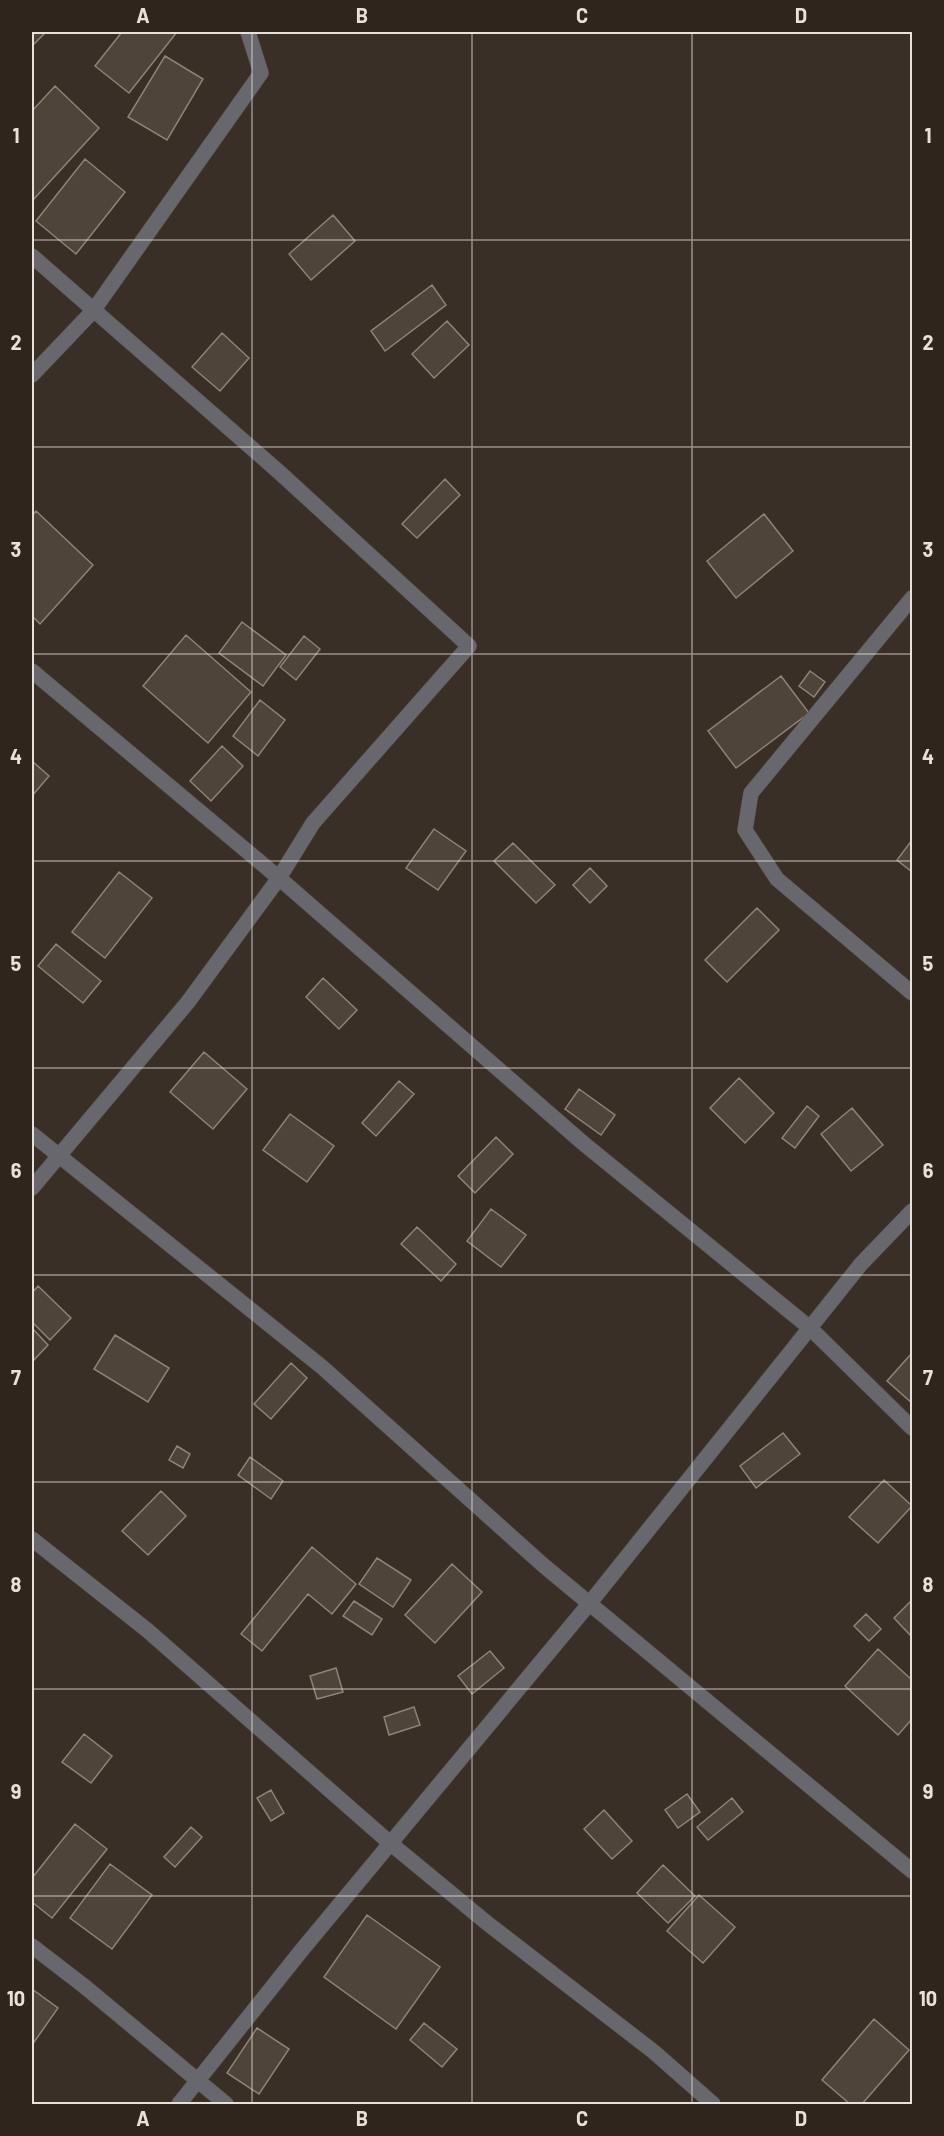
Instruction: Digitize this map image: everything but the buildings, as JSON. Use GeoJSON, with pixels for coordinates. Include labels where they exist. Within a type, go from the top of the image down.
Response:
{"type":"FeatureCollection","features":[{"type":"Feature","properties":{"kind":"street"},"geometry":{"type":"LineString","coordinates":[[32,375],[93,311],[261,73],[248,32]]}},
{"type":"Feature","properties":{"kind":"street"},"geometry":{"type":"LineString","coordinates":[[32,256],[279,472],[469,646],[313,823],[279,878],[188,1002],[32,1188]]}},
{"type":"Feature","properties":{"kind":"street"},"geometry":{"type":"LineString","coordinates":[[912,598],[751,793],[745,830],[777,879],[912,993]]}},
{"type":"Feature","properties":{"kind":"street"},"geometry":{"type":"LineString","coordinates":[[32,671],[279,878],[583,1143],[810,1329],[912,1428]]}},
{"type":"Feature","properties":{"kind":"street"},"geometry":{"type":"LineString","coordinates":[[32,1134],[322,1367],[589,1604],[912,1872]]}},
{"type":"Feature","properties":{"kind":"street"},"geometry":{"type":"LineString","coordinates":[[179,2104],[390,1843],[589,1604],[861,1264],[912,1211]]}},
{"type":"Feature","properties":{"kind":"street"},"geometry":{"type":"LineString","coordinates":[[32,1539],[147,1630],[390,1843],[487,1923],[654,2052],[713,2104]]}},
{"type":"Feature","properties":{"kind":"street"},"geometry":{"type":"LineString","coordinates":[[32,1946],[84,1986],[226,2104]]}}]}
